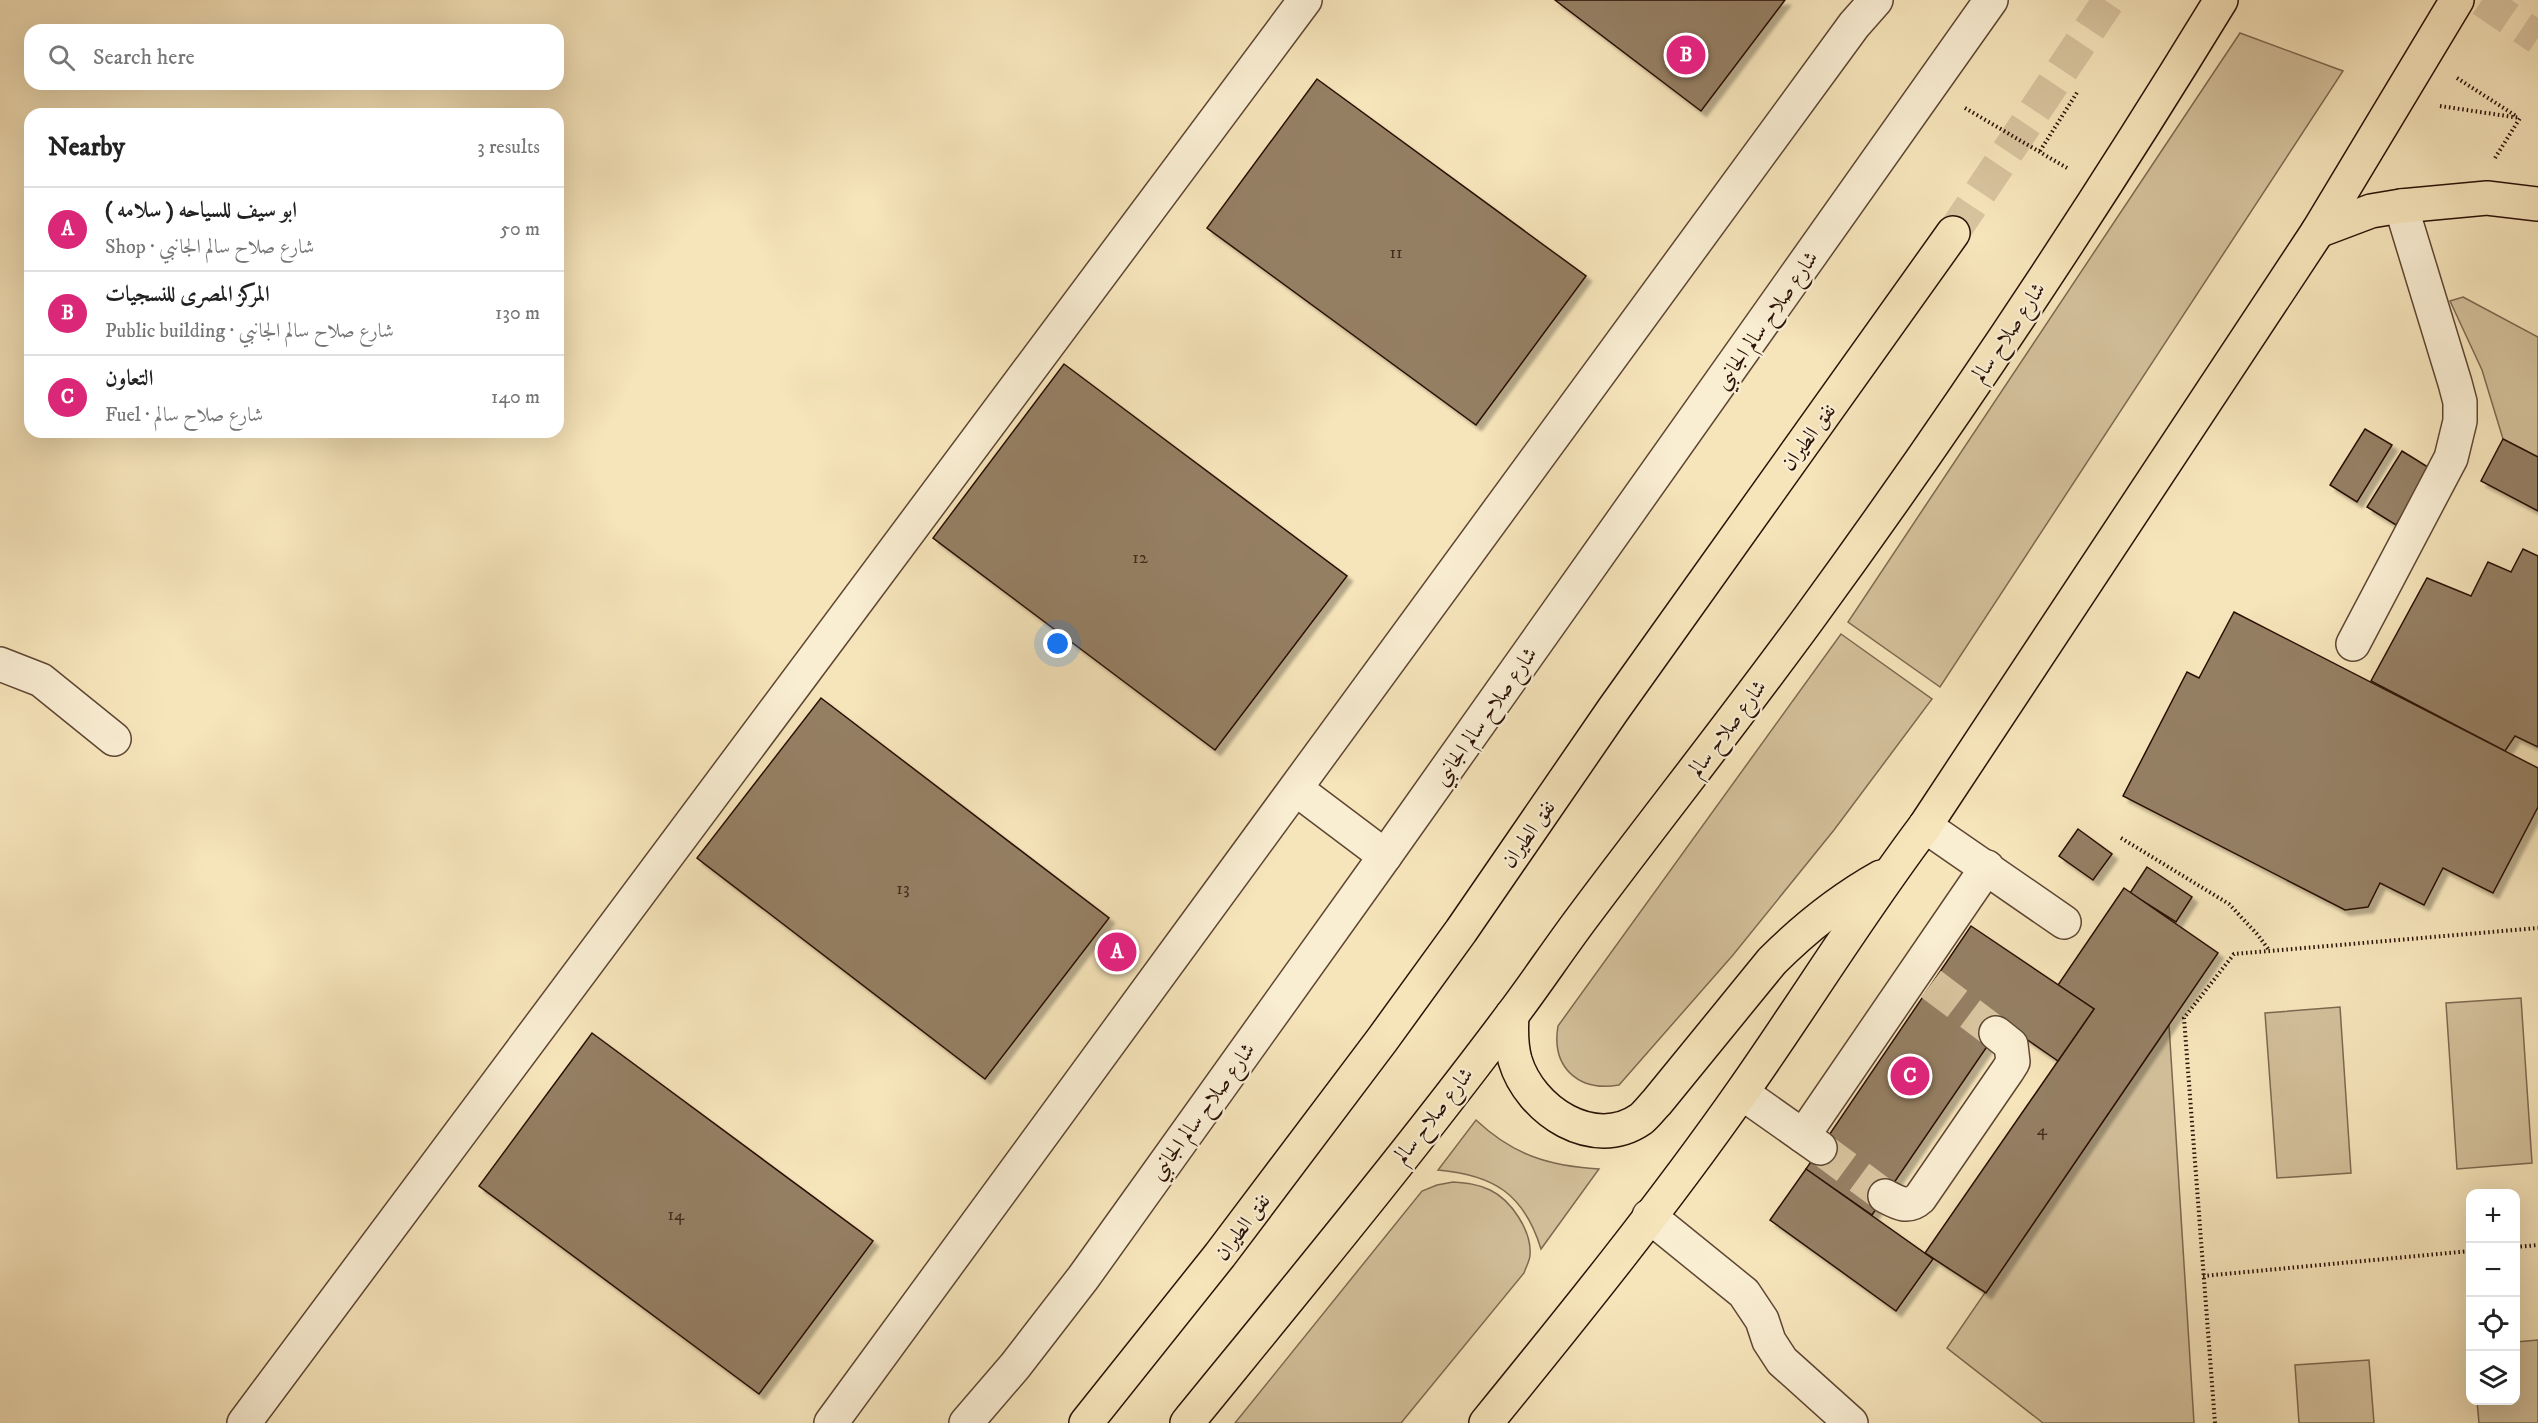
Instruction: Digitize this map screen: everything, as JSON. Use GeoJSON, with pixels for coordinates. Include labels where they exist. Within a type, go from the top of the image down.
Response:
{"type":"FeatureCollection","features":[{"type":"Feature","properties":{"kind":"main road","name":"شارع صلاح سالم"},"geometry":{"type":"LineString","coordinates":[[1187,1423],[1512,1015],[1586,913],[1736,718],[1875,527],[2008,333],[2102,190],[2221,0]]}},
{"type":"Feature","properties":{"kind":"main road"},"geometry":{"type":"LineString","coordinates":[[1486,1423],[1580,1308],[1742,1093],[1890,872],[1925,826],[2319,231],[2457,0]]}},
{"type":"Feature","properties":{"kind":"main road"},"geometry":{"type":"LineString","coordinates":[[2319,231],[2371,211],[2401,206],[2487,198],[2538,204]]}},
{"type":"Feature","properties":{"kind":"main road","name":"نفق الطيران"},"geometry":{"type":"LineString","coordinates":[[1086,1423],[1220,1255],[1382,1040],[1461,931],[1613,710],[1953,233]]}},
{"type":"Feature","properties":{"kind":"main road"},"geometry":{"type":"LineString","coordinates":[[1512,1015],[1511,1038],[1515,1061],[1525,1083],[1539,1102],[1557,1117],[1578,1127],[1601,1132],[1623,1128],[1642,1118],[1657,1102],[1772,961],[1793,940],[1839,903],[1890,872]]}},
{"type":"Feature","properties":{"kind":"street"},"geometry":{"type":"LineString","coordinates":[[244,1423],[1305,0]]}},
{"type":"Feature","properties":{"kind":"street"},"geometry":{"type":"LineString","coordinates":[[831,1423],[1854,25],[1876,0]]}},
{"type":"Feature","properties":{"kind":"street","name":"شارع صلاح سالم الجانبي"},"geometry":{"type":"LineString","coordinates":[[966,1423],[1015,1366],[1083,1278],[1991,0]]}},
{"type":"Feature","properties":{"kind":"street"},"geometry":{"type":"LineString","coordinates":[[2353,644],[2451,458],[2460,421],[2460,402],[2455,383],[2401,206]]}},
{"type":"Feature","properties":{"kind":"street"},"geometry":{"type":"LineString","coordinates":[[0,664],[40,680],[114,739]]}},
{"type":"Feature","properties":{"kind":"street"},"geometry":{"type":"LineString","coordinates":[[1296,789],[1385,856]]}},
{"type":"Feature","properties":{"kind":"street"},"geometry":{"type":"LineString","coordinates":[[1925,826],[2064,922]]}},
{"type":"Feature","properties":{"kind":"street"},"geometry":{"type":"LineString","coordinates":[[1742,1093],[1811,1142],[1923,979],[1987,867]]}},
{"type":"Feature","properties":{"kind":"street"},"geometry":{"type":"LineString","coordinates":[[1885,1196],[1907,1205],[1920,1198],[2008,1070],[2013,1062],[2011,1045],[1996,1033]]}},
{"type":"Feature","properties":{"kind":"street"},"geometry":{"type":"LineString","coordinates":[[1649,1216],[1744,1293],[1762,1320],[1769,1341],[1782,1361],[1851,1423]]}},
{"type":"Feature","properties":{"kind":"path"},"geometry":{"type":"LineString","coordinates":[[2397,100],[2520,118],[2450,74]]}},
{"type":"Feature","properties":{"kind":"path"},"geometry":{"type":"LineString","coordinates":[[1930,88],[2040,151],[2102,190]]}},
{"type":"Feature","properties":{"kind":"path"},"geometry":{"type":"LineString","coordinates":[[2040,151],[2078,91]]}},
{"type":"Feature","properties":{"kind":"path"},"geometry":{"type":"LineString","coordinates":[[2121,837],[2229,904],[2270,951]]}},
{"type":"Feature","properties":{"kind":"path"},"geometry":{"type":"LineString","coordinates":[[2215,1423],[2184,1018],[2234,954],[2538,928]]}},
{"type":"Feature","properties":{"kind":"path"},"geometry":{"type":"LineString","coordinates":[[2520,1247],[2538,1245]]}},
{"type":"Feature","properties":{"kind":"path"},"geometry":{"type":"LineString","coordinates":[[2203,1276],[2466,1251]]}},
{"type":"Feature","properties":{"kind":"shaded area"},"geometry":{"type":"Polygon","coordinates":[[[2240,33],[2343,71],[1940,687],[1848,622],[2240,33]]]}},
{"type":"Feature","properties":{"kind":"shaded area"},"geometry":{"type":"Polygon","coordinates":[[[2463,297],[2538,337],[2538,457],[2503,439],[2482,370],[2450,301],[2463,297]]]}},
{"type":"Feature","properties":{"kind":"shaded area"},"geometry":{"type":"Polygon","coordinates":[[[1841,634],[1932,699],[1834,830],[1733,955],[1619,1085],[1592,1085],[1580,1080],[1571,1074],[1559,1054],[1558,1026],[1841,634]]]}},
{"type":"Feature","properties":{"kind":"shaded area"},"geometry":{"type":"Polygon","coordinates":[[[2521,998],[2532,1163],[2457,1169],[2446,1003],[2521,998]]]}},
{"type":"Feature","properties":{"kind":"shaded area"},"geometry":{"type":"Polygon","coordinates":[[[2340,1007],[2351,1173],[2277,1178],[2265,1013],[2340,1007]]]}},
{"type":"Feature","properties":{"kind":"shaded area"},"geometry":{"type":"Polygon","coordinates":[[[2169,1025],[2194,1423],[2043,1423],[1947,1348],[2169,1025]]]}},
{"type":"Feature","properties":{"kind":"shaded area"},"geometry":{"type":"Polygon","coordinates":[[[1476,1120],[1504,1142],[1533,1156],[1564,1165],[1599,1169],[1541,1249],[1526,1214],[1504,1191],[1475,1177],[1438,1170],[1476,1120]]]}},
{"type":"Feature","properties":{"kind":"shaded area"},"geometry":{"type":"Polygon","coordinates":[[[1453,1182],[1485,1188],[1505,1201],[1519,1217],[1524,1227],[1530,1246],[1530,1257],[1524,1273],[1401,1423],[1235,1423],[1422,1191],[1453,1182]]]}},
{"type":"Feature","properties":{"kind":"shaded area"},"geometry":{"type":"Polygon","coordinates":[[[2538,1340],[2538,1423],[2479,1423],[2477,1405],[2520,1405],[2520,1342],[2538,1340]]]}},
{"type":"Feature","properties":{"kind":"shaded area"},"geometry":{"type":"Polygon","coordinates":[[[2369,1360],[2374,1423],[2299,1423],[2295,1365],[2369,1360]]]}},
{"type":"Feature","properties":{"kind":"building"},"geometry":{"type":"Polygon","coordinates":[[[1555,0],[1785,0],[1701,111],[1555,0]]]}},
{"type":"Feature","properties":{"kind":"building"},"geometry":{"type":"Polygon","coordinates":[[[1317,79],[1586,276],[1476,425],[1207,228],[1317,79]]]}},
{"type":"Feature","properties":{"kind":"building"},"geometry":{"type":"Polygon","coordinates":[[[1064,364],[1347,576],[1215,750],[933,538],[1064,364]]]}},
{"type":"Feature","properties":{"kind":"building"},"geometry":{"type":"Polygon","coordinates":[[[2365,429],[2392,445],[2357,502],[2330,485],[2365,429]]]}},
{"type":"Feature","properties":{"kind":"building"},"geometry":{"type":"Polygon","coordinates":[[[2503,439],[2538,457],[2538,511],[2481,481],[2503,439]]]}},
{"type":"Feature","properties":{"kind":"building"},"geometry":{"type":"Polygon","coordinates":[[[2402,451],[2431,469],[2396,525],[2367,507],[2402,451]]]}},
{"type":"Feature","properties":{"kind":"building"},"geometry":{"type":"Polygon","coordinates":[[[2523,549],[2538,556],[2538,747],[2515,736],[2505,751],[2371,681],[2427,578],[2471,596],[2488,562],[2511,572],[2523,549]]]}},
{"type":"Feature","properties":{"kind":"building"},"geometry":{"type":"Polygon","coordinates":[[[2234,612],[2538,768],[2538,807],[2493,893],[2443,868],[2424,905],[2380,883],[2368,907],[2345,910],[2123,796],[2187,672],[2199,678],[2234,612]]]}},
{"type":"Feature","properties":{"kind":"building"},"geometry":{"type":"Polygon","coordinates":[[[821,698],[1109,918],[985,1079],[697,858],[821,698]]]}},
{"type":"Feature","properties":{"kind":"building"},"geometry":{"type":"Polygon","coordinates":[[[2078,829],[2112,854],[2093,880],[2059,856],[2078,829]]]}},
{"type":"Feature","properties":{"kind":"building"},"geometry":{"type":"Polygon","coordinates":[[[2147,867],[2192,897],[2176,922],[2130,893],[2147,867]]]}},
{"type":"Feature","properties":{"kind":"building"},"geometry":{"type":"Polygon","coordinates":[[[2124,888],[2218,953],[1986,1293],[1925,1253],[2094,1009],[2058,985],[2124,888]]]}},
{"type":"Feature","properties":{"kind":"building"},"geometry":{"type":"Polygon","coordinates":[[[1971,926],[2094,1009],[2058,1061],[2003,1023],[1872,1215],[1806,1169],[1971,926]]]}},
{"type":"Feature","properties":{"kind":"building"},"geometry":{"type":"Polygon","coordinates":[[[592,1033],[873,1241],[759,1394],[479,1186],[592,1033]]]}},
{"type":"Feature","properties":{"kind":"building"},"geometry":{"type":"Polygon","coordinates":[[[1806,1169],[1933,1259],[1896,1311],[1770,1220],[1806,1169]]]}},
{"type":"Feature","properties":{"kind":"tunnel"},"geometry":{"type":"LineString","coordinates":[[1953,233],[2109,0]]}},
{"type":"Feature","properties":{"kind":"tunnel"},"geometry":{"type":"LineString","coordinates":[[2482,0],[2538,38]]}},
{"type":"Feature","properties":{"kind":"tunnel"},"geometry":{"type":"LineString","coordinates":[[1931,984],[1996,1033]]}},
{"type":"Feature","properties":{"kind":"tunnel"},"geometry":{"type":"LineString","coordinates":[[1820,1148],[1885,1196]]}},
{"type":"Feature","properties":{"kind":"place","name":"المركز المصرى للنسجيات"},"geometry":{"type":"Point","coordinates":[1686,55]}},
{"type":"Feature","properties":{"kind":"place","name":"ابو سيف للسياحه ( سلامه )"},"geometry":{"type":"Point","coordinates":[1117,952]}},
{"type":"Feature","properties":{"kind":"place","name":"التعاون"},"geometry":{"type":"Point","coordinates":[1910,1076]}}]}
